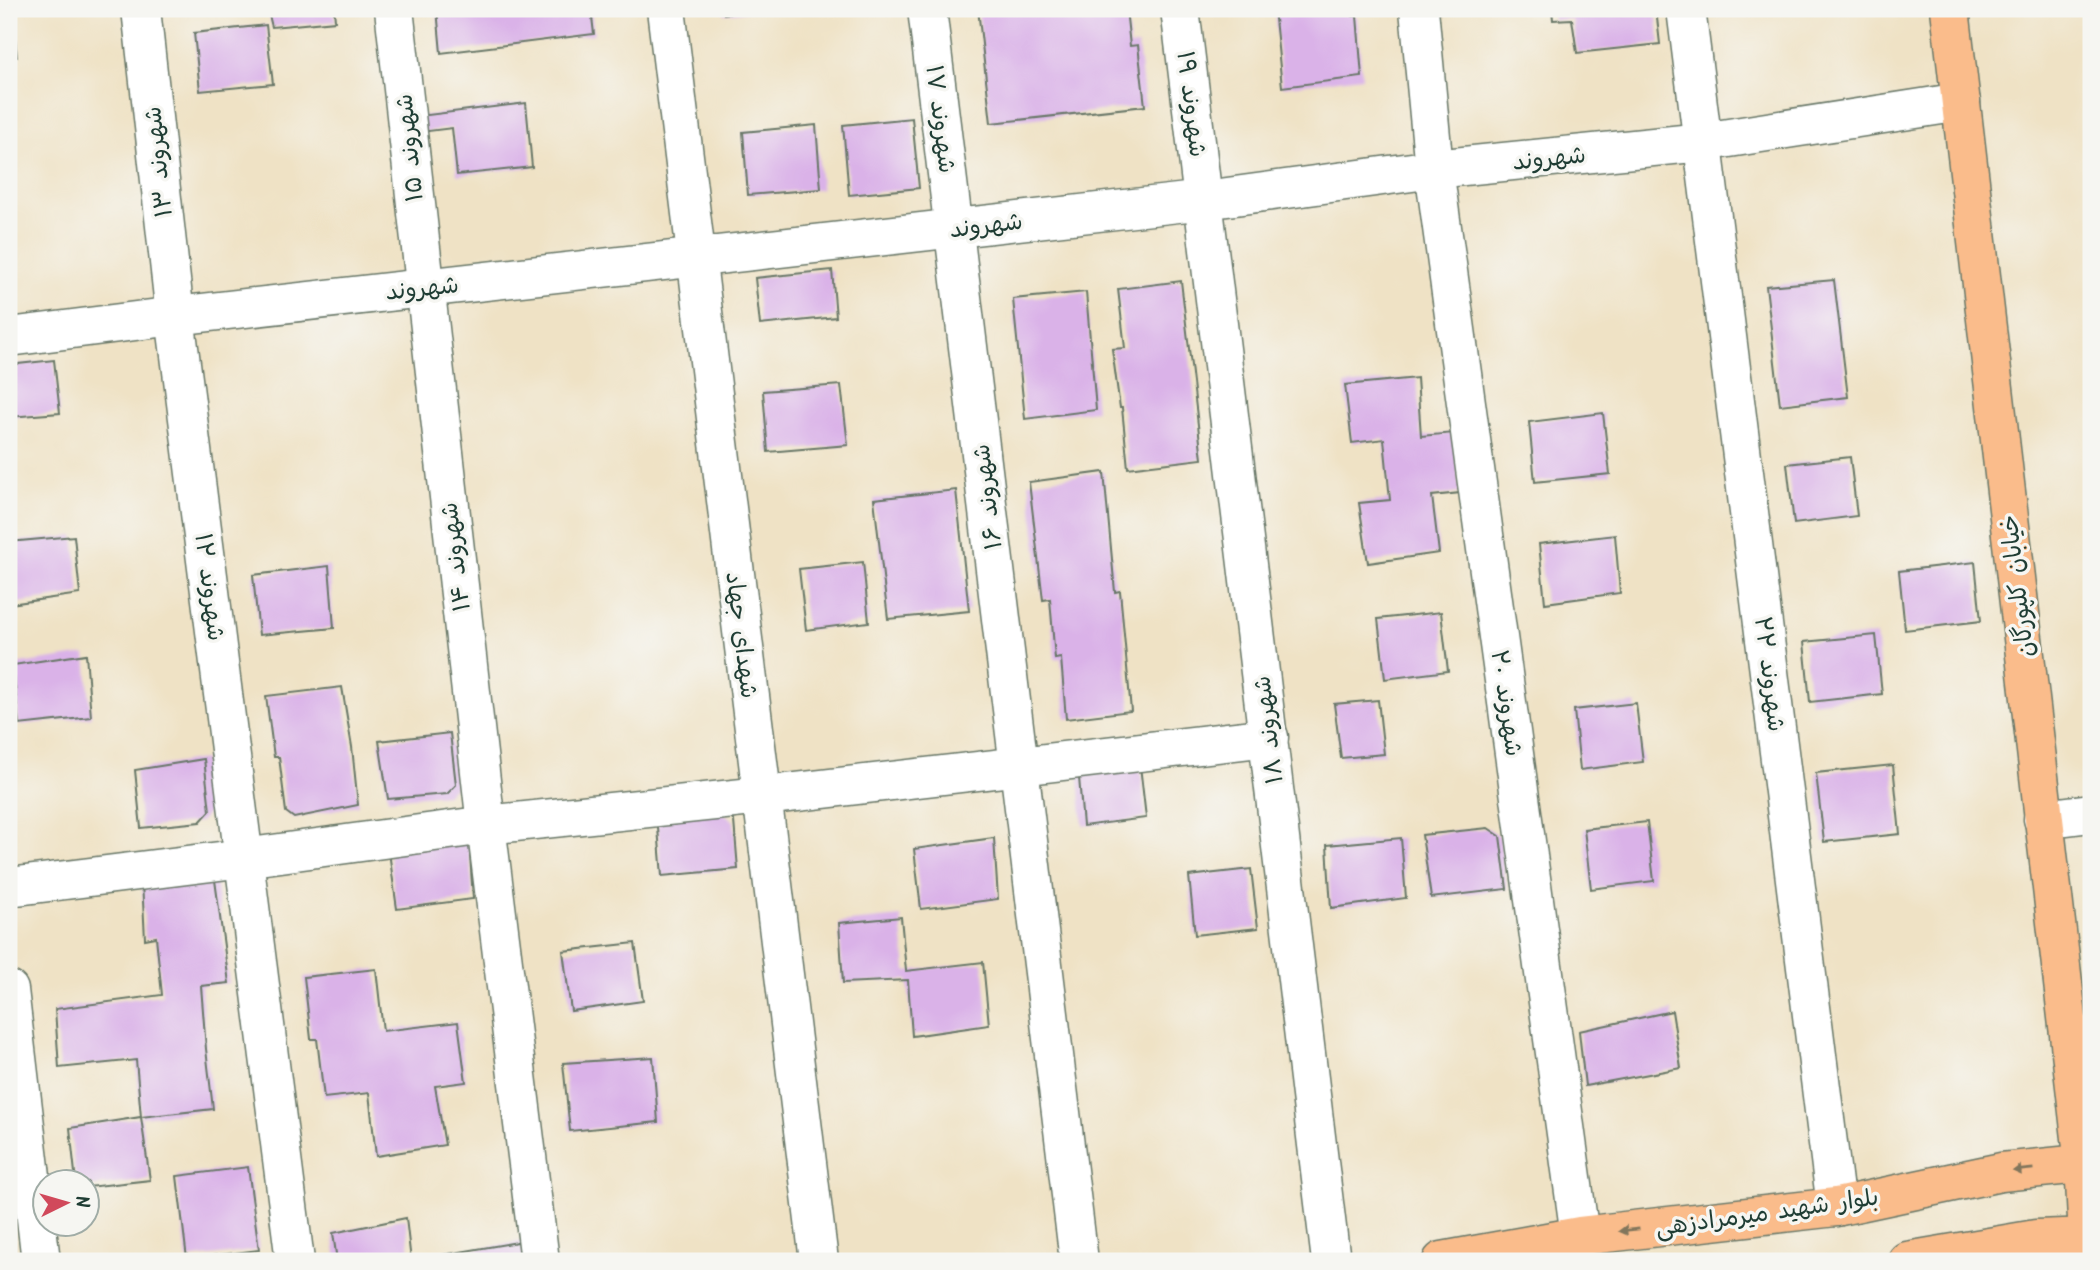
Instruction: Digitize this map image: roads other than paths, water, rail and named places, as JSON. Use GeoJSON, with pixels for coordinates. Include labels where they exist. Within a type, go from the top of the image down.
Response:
{"type":"FeatureCollection","features":[{"type":"Feature","properties":{"kind":"main road","name":"خیابان کلپورگان"},"geometry":{"type":"LineString","coordinates":[[1950,9],[2043,819],[2088,1164],[2090,1244]]}},
{"type":"Feature","properties":{"kind":"main road","name":"بلوار شهید میرمرادزهی"},"geometry":{"type":"LineString","coordinates":[[1442,1261],[1580,1236],[1836,1207],[2001,1172],[2088,1164]]}},
{"type":"Feature","properties":{"kind":"main road"},"geometry":{"type":"LineString","coordinates":[[1908,1261],[2036,1239],[2090,1244]]}},
{"type":"Feature","properties":{"kind":"street","name":"شهروند ۱۳"},"geometry":{"type":"LineString","coordinates":[[141,9],[175,316]]}},
{"type":"Feature","properties":{"kind":"street","name":"شهروند ۱۵"},"geometry":{"type":"LineString","coordinates":[[394,9],[424,288]]}},
{"type":"Feature","properties":{"kind":"street","name":"شهدای جهاد"},"geometry":{"type":"LineString","coordinates":[[666,9],[819,1261]]}},
{"type":"Feature","properties":{"kind":"street","name":"شهروند ۱۷"},"geometry":{"type":"LineString","coordinates":[[926,9],[955,228]]}},
{"type":"Feature","properties":{"kind":"street","name":"شهروند ۱۹"},"geometry":{"type":"LineString","coordinates":[[1180,9],[1205,200]]}},
{"type":"Feature","properties":{"kind":"street","name":"شهروند ۲۰"},"geometry":{"type":"LineString","coordinates":[[1419,9],[1434,169],[1580,1236]]}},
{"type":"Feature","properties":{"kind":"street","name":"شهروند ۲۲"},"geometry":{"type":"LineString","coordinates":[[1686,9],[1836,1207]]}},
{"type":"Feature","properties":{"kind":"street","name":"شهروند"},"geometry":{"type":"LineString","coordinates":[[9,337],[1205,200],[1434,169],[1703,142],[1961,102]]}},
{"type":"Feature","properties":{"kind":"street","name":"شهروند ۱۸"},"geometry":{"type":"LineString","coordinates":[[1205,200],[1331,1261]]}},
{"type":"Feature","properties":{"kind":"street","name":"شهروند ۱۶"},"geometry":{"type":"LineString","coordinates":[[955,228],[1079,1261]]}},
{"type":"Feature","properties":{"kind":"street","name":"شهروند ۱۴"},"geometry":{"type":"LineString","coordinates":[[424,288],[540,1261]]}},
{"type":"Feature","properties":{"kind":"street","name":"شهروند ۱۲"},"geometry":{"type":"LineString","coordinates":[[175,316],[295,1261]]}},
{"type":"Feature","properties":{"kind":"street"},"geometry":{"type":"LineString","coordinates":[[9,887],[486,825],[1269,737]]}},
{"type":"Feature","properties":{"kind":"street"},"geometry":{"type":"LineString","coordinates":[[2043,819],[2091,813]]}},
{"type":"Feature","properties":{"kind":"street"},"geometry":{"type":"LineString","coordinates":[[9,1000],[41,1261]]}}]}
